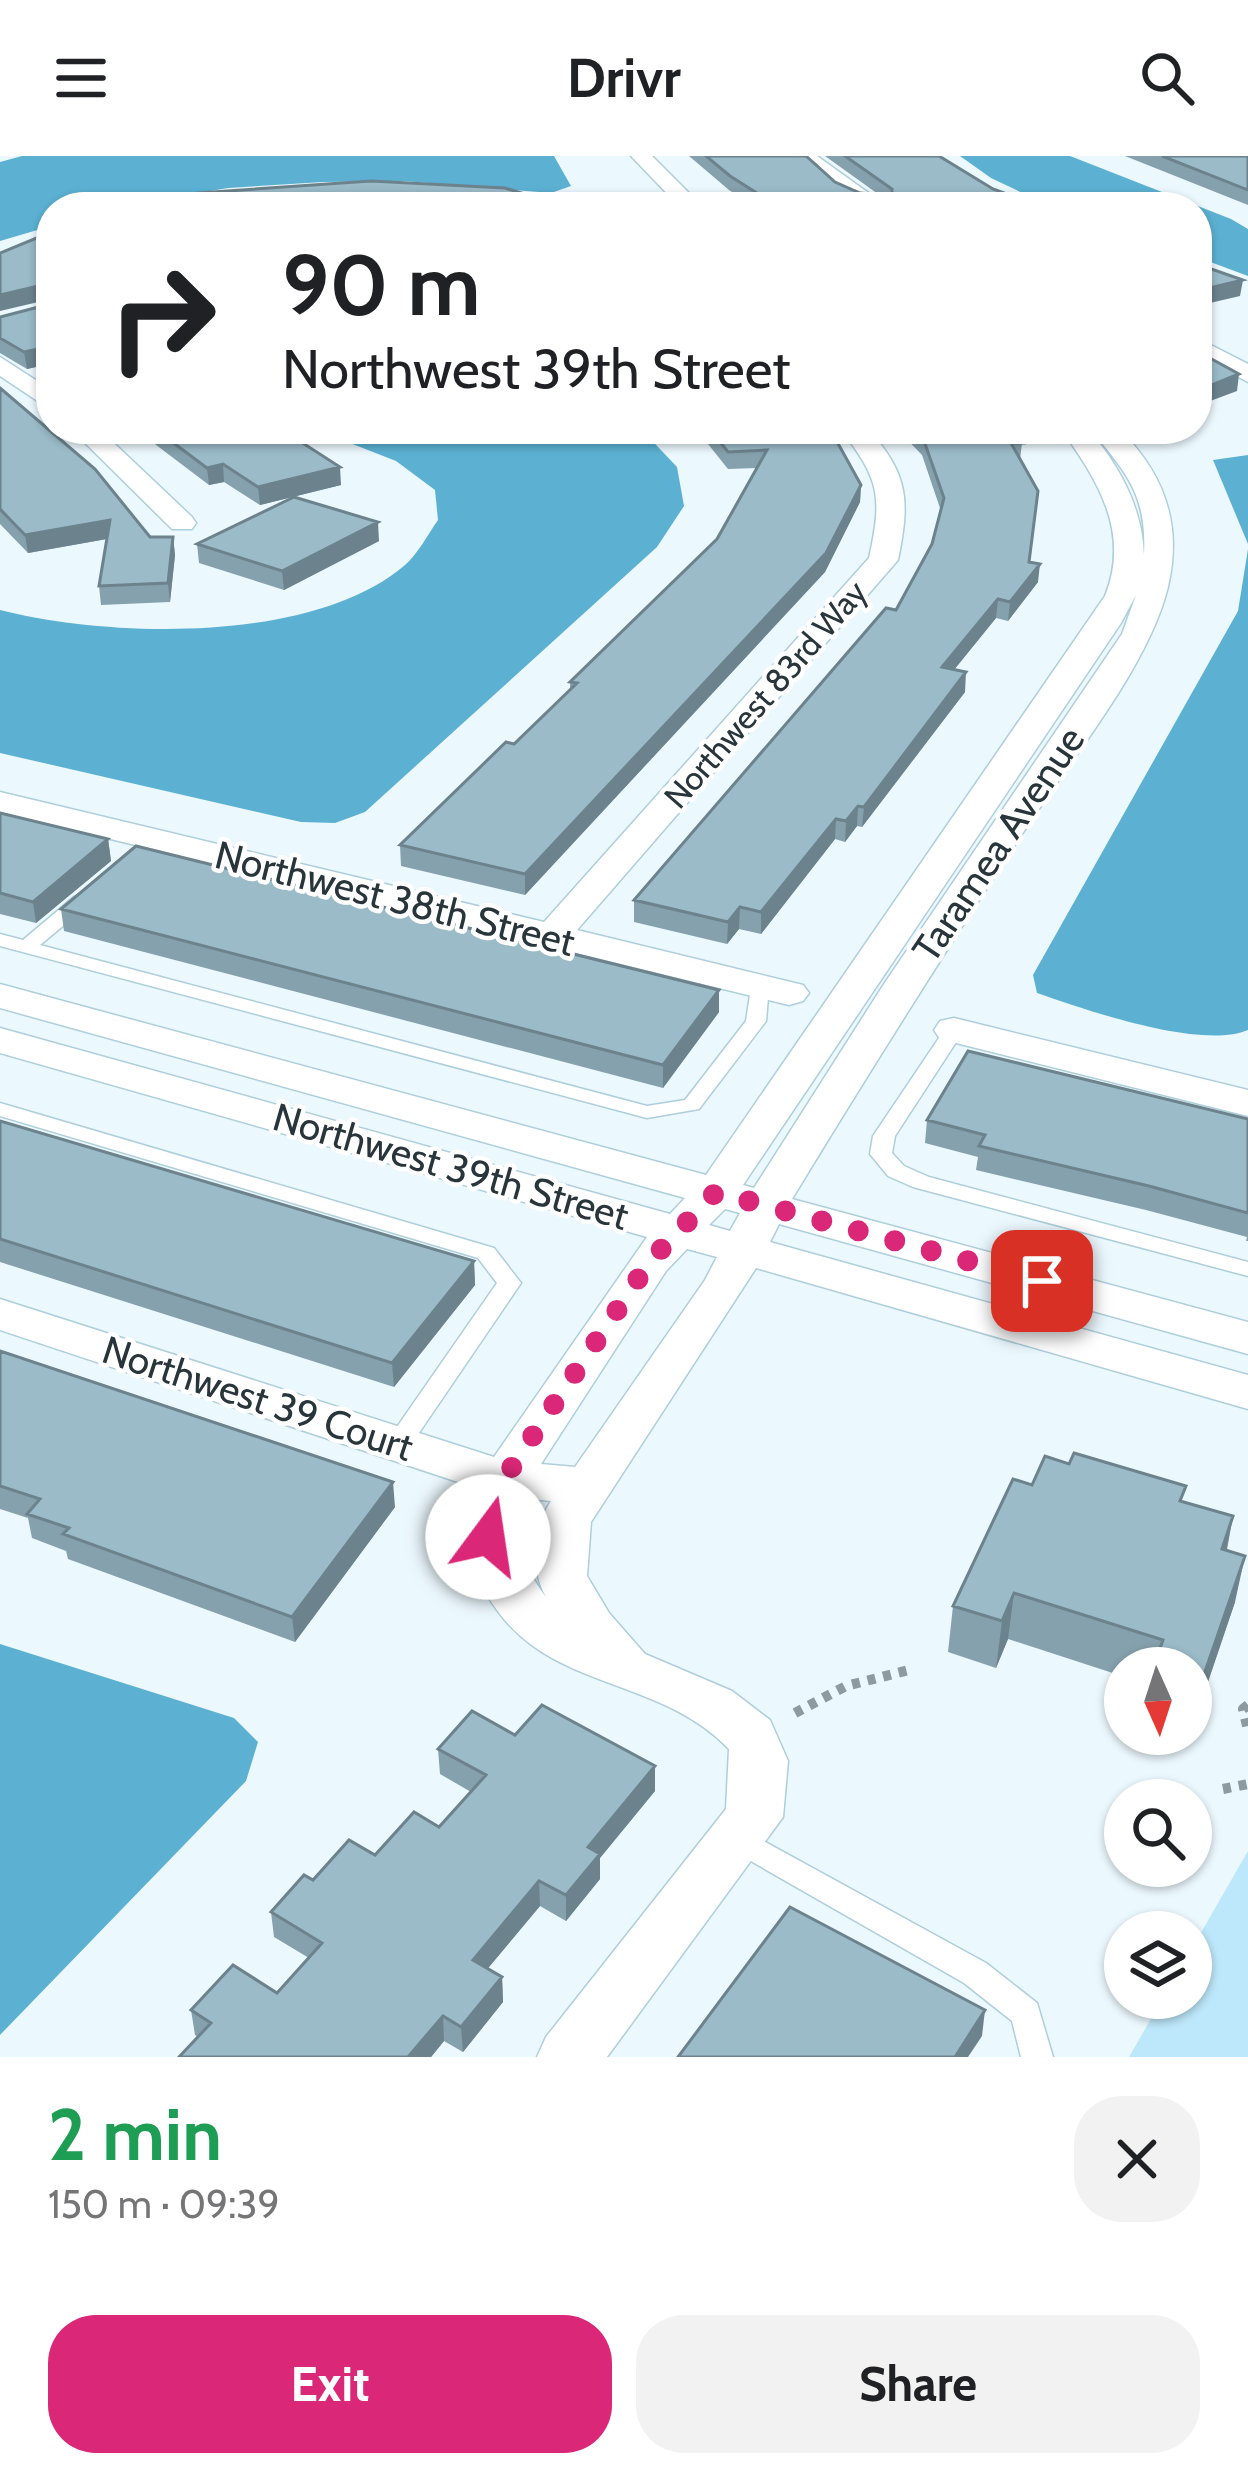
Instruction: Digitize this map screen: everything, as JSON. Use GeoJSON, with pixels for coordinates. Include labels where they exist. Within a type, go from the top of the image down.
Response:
{"type":"FeatureCollection","features":[{"type":"Feature","properties":{"kind":"street"},"geometry":{"type":"LineString","coordinates":[[618,156],[652,192]]}},
{"type":"Feature","properties":{"kind":"street"},"geometry":{"type":"LineString","coordinates":[[641,156],[677,192]]}},
{"type":"Feature","properties":{"kind":"street"},"geometry":{"type":"LineString","coordinates":[[805,156],[850,192]]}},
{"type":"Feature","properties":{"kind":"street"},"geometry":{"type":"LineString","coordinates":[[1212,354],[1248,374]]}},
{"type":"Feature","properties":{"kind":"street"},"geometry":{"type":"LineString","coordinates":[[0,364],[36,392]]}},
{"type":"Feature","properties":{"kind":"street"},"geometry":{"type":"LineString","coordinates":[[100,444],[182,523]]}},
{"type":"Feature","properties":{"kind":"street","name":"Northwest 83rd Way"},"geometry":{"type":"LineString","coordinates":[[552,936],[883,560],[895,503],[884,469],[865,444]]}},
{"type":"Feature","properties":{"kind":"street","name":"Taramea Avenue"},"geometry":{"type":"LineString","coordinates":[[569,2057],[754,1817],[760,1779],[754,1742],[722,1712],[538,1624],[495,1568],[488,1537],[491,1501],[650,1261],[716,1192],[1106,623],[1126,579],[1129,541],[1111,481],[1085,444]]}},
{"type":"Feature","properties":{"kind":"street","name":"Taramea Avenue"},"geometry":{"type":"LineString","coordinates":[[633,1669],[590,1627],[561,1576],[565,1520],[726,1283],[755,1227],[904,984],[1138,634],[1158,585],[1163,545],[1155,507],[1140,472],[1117,444]]}},
{"type":"Feature","properties":{"kind":"street","name":"Northwest 38th Street"},"geometry":{"type":"LineString","coordinates":[[0,802],[147,846],[774,989]]}},
{"type":"Feature","properties":{"kind":"street","name":"Northwest 39th Street"},"geometry":{"type":"LineString","coordinates":[[0,996],[716,1192],[755,1227],[1248,1392]]}},
{"type":"Feature","properties":{"kind":"street"},"geometry":{"type":"LineString","coordinates":[[955,1030],[1248,1103]]}},
{"type":"Feature","properties":{"kind":"street","name":"Northwest 39th Street"},"geometry":{"type":"LineString","coordinates":[[0,1040],[680,1230],[755,1227],[1248,1337]]}},
{"type":"Feature","properties":{"kind":"street","name":"Northwest 39 Court"},"geometry":{"type":"LineString","coordinates":[[0,1314],[504,1479],[587,1486]]}},
{"type":"Feature","properties":{"kind":"lane"},"geometry":{"type":"LineString","coordinates":[[26,947],[90,893]]}},
{"type":"Feature","properties":{"kind":"lane"},"geometry":{"type":"LineString","coordinates":[[0,940],[647,1112],[692,1105],[756,1021],[774,989]]}},
{"type":"Feature","properties":{"kind":"lane"},"geometry":{"type":"LineString","coordinates":[[955,1030],[884,1136],[881,1154],[896,1171],[921,1182],[1248,1269]]}},
{"type":"Feature","properties":{"kind":"lane"},"geometry":{"type":"LineString","coordinates":[[0,1109],[486,1253],[509,1283],[399,1443]]}},
{"type":"Feature","properties":{"kind":"lane"},"geometry":{"type":"LineString","coordinates":[[738,1839],[975,1973],[1026,2013],[1037,2057]]}},
{"type":"Feature","properties":{"kind":"path"},"geometry":{"type":"LineString","coordinates":[[795,1713],[846,1686],[913,1669]]}},
{"type":"Feature","properties":{"kind":"path"},"geometry":{"type":"LineString","coordinates":[[1248,1705],[1244,1709],[1248,1730]]}},
{"type":"Feature","properties":{"kind":"path"},"geometry":{"type":"LineString","coordinates":[[1223,1790],[1248,1784]]}},
{"type":"Feature","properties":{"kind":"shaded area"},"geometry":{"type":"Polygon","coordinates":[[[1248,1851],[1248,2057],[1129,2057],[1151,2019],[1212,2019],[1212,1914],[1248,1851]]]}},
{"type":"Feature","properties":{"kind":"water"},"geometry":{"type":"Polygon","coordinates":[[[22,156],[554,156],[571,186],[539,192],[404,181],[204,192],[36,192],[36,230],[0,241],[0,162],[22,156]]]}},
{"type":"Feature","properties":{"kind":"water"},"geometry":{"type":"Polygon","coordinates":[[[960,156],[1070,156],[1162,192],[1020,192],[960,156]]]}},
{"type":"Feature","properties":{"kind":"water"},"geometry":{"type":"Polygon","coordinates":[[[1212,212],[1248,229],[1248,276],[1212,263],[1212,212]]]}},
{"type":"Feature","properties":{"kind":"water"},"geometry":{"type":"Polygon","coordinates":[[[352,444],[655,444],[677,467],[684,506],[657,547],[365,812],[335,823],[301,822],[0,753],[0,610],[97,626],[209,628],[318,609],[366,591],[405,565],[438,520],[435,490],[396,461],[352,444]]]}},
{"type":"Feature","properties":{"kind":"water"},"geometry":{"type":"Polygon","coordinates":[[[1248,455],[1248,544],[1213,460],[1248,455]]]}},
{"type":"Feature","properties":{"kind":"water"},"geometry":{"type":"Polygon","coordinates":[[[1248,549],[1248,1030],[1227,1035],[1174,1032],[1037,993],[1033,975],[1238,611],[1248,549]]]}},
{"type":"Feature","properties":{"kind":"water"},"geometry":{"type":"Polygon","coordinates":[[[0,1644],[234,1718],[258,1742],[246,1781],[0,2035],[0,1644]]]}},
{"type":"Feature","properties":{"kind":"building"},"geometry":{"type":"Polygon","coordinates":[[[706,156],[806,156],[835,182],[858,192],[755,192],[706,156]]]}},
{"type":"Feature","properties":{"kind":"building"},"geometry":{"type":"Polygon","coordinates":[[[845,156],[939,156],[1001,192],[892,192],[845,156]]]}},
{"type":"Feature","properties":{"kind":"building"},"geometry":{"type":"Polygon","coordinates":[[[1162,156],[1248,156],[1248,190],[1162,156]]]}},
{"type":"Feature","properties":{"kind":"building"},"geometry":{"type":"Polygon","coordinates":[[[371,181],[518,192],[212,192],[371,181]]]}},
{"type":"Feature","properties":{"kind":"building"},"geometry":{"type":"Polygon","coordinates":[[[36,238],[36,287],[0,295],[0,253],[36,238]]]}},
{"type":"Feature","properties":{"kind":"building"},"geometry":{"type":"Polygon","coordinates":[[[1212,269],[1243,280],[1212,287],[1212,269]]]}},
{"type":"Feature","properties":{"kind":"building"},"geometry":{"type":"Polygon","coordinates":[[[36,308],[36,349],[24,352],[0,338],[0,317],[36,308]]]}},
{"type":"Feature","properties":{"kind":"building"},"geometry":{"type":"Polygon","coordinates":[[[1212,359],[1239,374],[1212,385],[1212,359]]]}},
{"type":"Feature","properties":{"kind":"building"},"geometry":{"type":"Polygon","coordinates":[[[0,388],[36,419],[36,444],[66,444],[95,469],[150,537],[173,537],[168,583],[99,586],[110,520],[25,535],[0,509],[0,388]]]}},
{"type":"Feature","properties":{"kind":"building"},"geometry":{"type":"Polygon","coordinates":[[[175,444],[304,444],[340,467],[258,487],[223,464],[207,468],[175,444]]]}},
{"type":"Feature","properties":{"kind":"building"},"geometry":{"type":"Polygon","coordinates":[[[722,444],[838,444],[861,485],[826,553],[525,874],[400,845],[506,742],[514,744],[577,683],[570,682],[717,539],[767,450],[728,452],[722,444]]]}},
{"type":"Feature","properties":{"kind":"building"},"geometry":{"type":"Polygon","coordinates":[[[925,444],[1012,444],[1038,491],[1029,562],[1040,564],[1010,602],[998,599],[942,667],[966,672],[864,807],[858,806],[846,821],[836,819],[761,912],[740,907],[728,922],[634,900],[886,608],[896,610],[932,544],[944,498],[925,444]]]}},
{"type":"Feature","properties":{"kind":"building"},"geometry":{"type":"Polygon","coordinates":[[[294,497],[378,522],[282,571],[197,544],[294,497]]]}},
{"type":"Feature","properties":{"kind":"building"},"geometry":{"type":"Polygon","coordinates":[[[0,813],[108,839],[33,902],[0,893],[0,813]]]}},
{"type":"Feature","properties":{"kind":"building"},"geometry":{"type":"Polygon","coordinates":[[[136,846],[719,990],[663,1065],[61,909],[136,846]]]}},
{"type":"Feature","properties":{"kind":"building"},"geometry":{"type":"Polygon","coordinates":[[[968,1051],[1248,1119],[1248,1213],[979,1146],[985,1135],[927,1120],[968,1051]]]}},
{"type":"Feature","properties":{"kind":"building"},"geometry":{"type":"Polygon","coordinates":[[[0,1121],[474,1261],[392,1363],[0,1239],[0,1121]]]}},
{"type":"Feature","properties":{"kind":"building"},"geometry":{"type":"Polygon","coordinates":[[[0,1351],[393,1482],[292,1617],[63,1534],[69,1528],[27,1514],[40,1499],[0,1486],[0,1351]]]}},
{"type":"Feature","properties":{"kind":"building"},"geometry":{"type":"Polygon","coordinates":[[[1074,1453],[1186,1486],[1180,1501],[1233,1516],[1222,1549],[1245,1556],[1212,1651],[1212,1647],[1160,1647],[1163,1640],[1014,1593],[1002,1621],[953,1606],[1013,1479],[1032,1485],[1045,1456],[1069,1464],[1074,1453]]]}},
{"type":"Feature","properties":{"kind":"building"},"geometry":{"type":"Polygon","coordinates":[[[542,1705],[655,1766],[588,1847],[600,1854],[566,1895],[539,1881],[473,1960],[502,1977],[461,2027],[443,2016],[408,2057],[179,2057],[211,2023],[191,2010],[233,1965],[277,1993],[322,1943],[271,1912],[304,1875],[313,1880],[349,1840],[375,1855],[414,1812],[439,1827],[486,1775],[438,1749],[472,1711],[515,1735],[542,1705]]]}},
{"type":"Feature","properties":{"kind":"building"},"geometry":{"type":"Polygon","coordinates":[[[790,1907],[985,2010],[955,2057],[678,2057],[790,1907]]]}},
{"type":"Feature","properties":{"kind":"route"},"geometry":{"type":"LineString","coordinates":[[488,1537],[491,1501],[504,1479],[650,1261],[716,1192],[1042,1281]]}}]}
